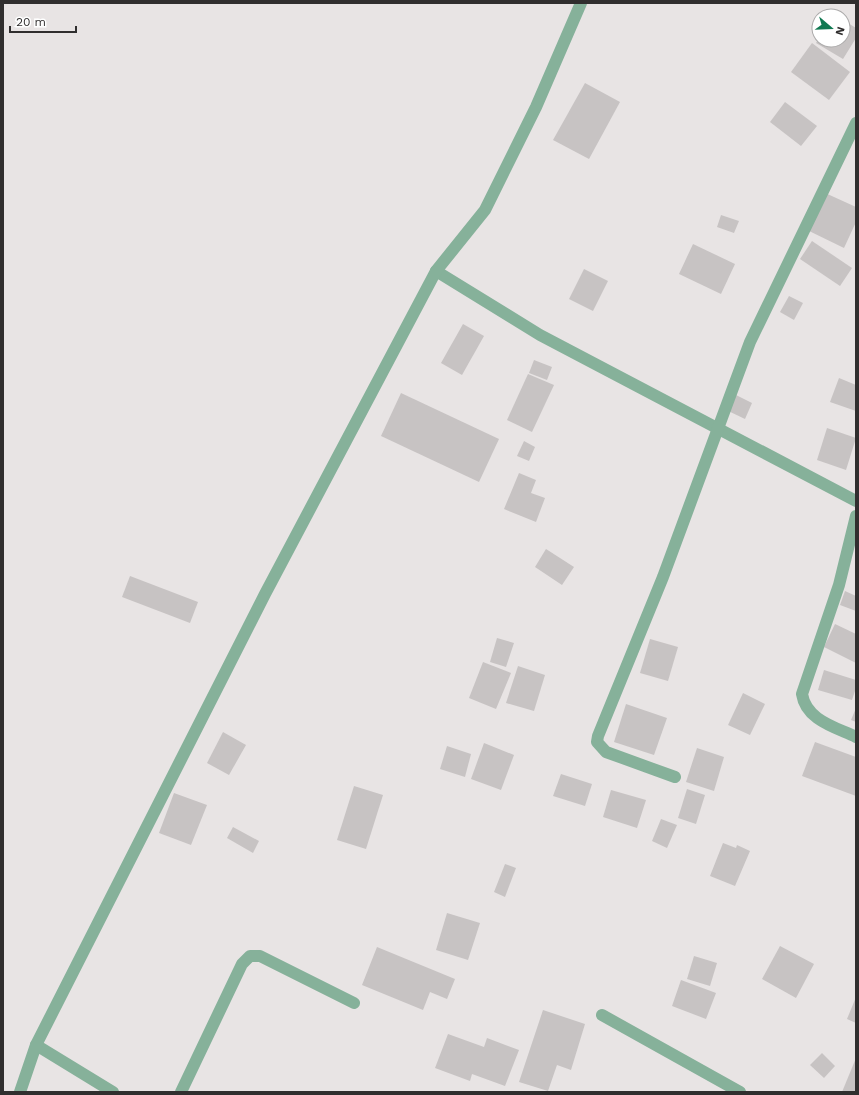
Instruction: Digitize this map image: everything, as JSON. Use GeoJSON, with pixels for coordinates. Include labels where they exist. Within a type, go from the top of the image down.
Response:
{"type":"FeatureCollection","features":[{"type":"Feature","properties":{"kind":"street"},"geometry":{"type":"LineString","coordinates":[[20,1092],[36,1045],[265,594],[436,271],[485,210],[536,107],[581,3]]}},
{"type":"Feature","properties":{"kind":"street"},"geometry":{"type":"LineString","coordinates":[[675,777],[606,752],[599,746],[597,739],[663,577],[750,342],[856,123]]}},
{"type":"Feature","properties":{"kind":"street"},"geometry":{"type":"LineString","coordinates":[[436,271],[540,335],[856,501]]}},
{"type":"Feature","properties":{"kind":"street"},"geometry":{"type":"LineString","coordinates":[[856,516],[839,585],[802,694],[804,702],[814,716],[856,737]]}},
{"type":"Feature","properties":{"kind":"street"},"geometry":{"type":"LineString","coordinates":[[181,1092],[242,964],[250,956],[260,956],[354,1003]]}},
{"type":"Feature","properties":{"kind":"street"},"geometry":{"type":"LineString","coordinates":[[602,1015],[740,1092]]}},
{"type":"Feature","properties":{"kind":"street"},"geometry":{"type":"LineString","coordinates":[[36,1045],[112,1092]]}},
{"type":"Feature","properties":{"kind":"building"},"geometry":{"type":"Polygon","coordinates":[[[851,25],[856,28],[856,38],[851,46],[851,25]]]}},
{"type":"Feature","properties":{"kind":"building"},"geometry":{"type":"Polygon","coordinates":[[[811,44],[811,48],[819,48],[850,72],[829,100],[791,72],[811,44]]]}},
{"type":"Feature","properties":{"kind":"building"},"geometry":{"type":"Polygon","coordinates":[[[824,48],[850,48],[843,59],[824,48]]]}},
{"type":"Feature","properties":{"kind":"building"},"geometry":{"type":"Polygon","coordinates":[[[585,83],[620,102],[589,159],[553,140],[585,83]]]}},
{"type":"Feature","properties":{"kind":"building"},"geometry":{"type":"Polygon","coordinates":[[[785,102],[817,126],[801,146],[770,122],[785,102]]]}},
{"type":"Feature","properties":{"kind":"building"},"geometry":{"type":"Polygon","coordinates":[[[823,192],[856,207],[856,222],[844,248],[805,229],[823,192]]]}},
{"type":"Feature","properties":{"kind":"building"},"geometry":{"type":"Polygon","coordinates":[[[721,215],[739,221],[734,233],[717,227],[721,215]]]}},
{"type":"Feature","properties":{"kind":"building"},"geometry":{"type":"Polygon","coordinates":[[[812,241],[852,268],[840,286],[800,259],[812,241]]]}},
{"type":"Feature","properties":{"kind":"building"},"geometry":{"type":"Polygon","coordinates":[[[693,244],[735,264],[721,294],[679,274],[693,244]]]}},
{"type":"Feature","properties":{"kind":"building"},"geometry":{"type":"Polygon","coordinates":[[[584,269],[608,281],[593,311],[569,299],[584,269]]]}},
{"type":"Feature","properties":{"kind":"building"},"geometry":{"type":"Polygon","coordinates":[[[789,296],[803,303],[794,320],[780,312],[789,296]]]}},
{"type":"Feature","properties":{"kind":"building"},"geometry":{"type":"Polygon","coordinates":[[[463,324],[484,336],[462,375],[441,363],[463,324]]]}},
{"type":"Feature","properties":{"kind":"building"},"geometry":{"type":"Polygon","coordinates":[[[534,360],[552,367],[547,380],[529,373],[534,360]]]}},
{"type":"Feature","properties":{"kind":"building"},"geometry":{"type":"Polygon","coordinates":[[[528,374],[554,385],[532,432],[507,420],[528,374]]]}},
{"type":"Feature","properties":{"kind":"building"},"geometry":{"type":"Polygon","coordinates":[[[839,378],[856,385],[856,411],[830,402],[839,378]]]}},
{"type":"Feature","properties":{"kind":"building"},"geometry":{"type":"Polygon","coordinates":[[[730,392],[752,403],[745,419],[722,408],[730,392]]]}},
{"type":"Feature","properties":{"kind":"building"},"geometry":{"type":"Polygon","coordinates":[[[401,393],[499,439],[479,482],[381,436],[401,393]]]}},
{"type":"Feature","properties":{"kind":"building"},"geometry":{"type":"Polygon","coordinates":[[[827,428],[856,438],[846,470],[817,460],[827,428]]]}},
{"type":"Feature","properties":{"kind":"building"},"geometry":{"type":"Polygon","coordinates":[[[524,441],[535,447],[529,461],[517,456],[524,441]]]}},
{"type":"Feature","properties":{"kind":"building"},"geometry":{"type":"Polygon","coordinates":[[[519,473],[536,480],[531,493],[545,498],[536,522],[504,509],[519,473]]]}},
{"type":"Feature","properties":{"kind":"building"},"geometry":{"type":"Polygon","coordinates":[[[546,549],[574,567],[562,585],[535,567],[546,549]]]}},
{"type":"Feature","properties":{"kind":"building"},"geometry":{"type":"Polygon","coordinates":[[[130,576],[198,602],[190,623],[122,597],[130,576]]]}},
{"type":"Feature","properties":{"kind":"building"},"geometry":{"type":"Polygon","coordinates":[[[845,591],[856,596],[856,611],[840,605],[845,591]]]}},
{"type":"Feature","properties":{"kind":"building"},"geometry":{"type":"Polygon","coordinates":[[[835,624],[856,634],[856,663],[824,647],[835,624]]]}},
{"type":"Feature","properties":{"kind":"building"},"geometry":{"type":"Polygon","coordinates":[[[497,638],[514,643],[506,667],[490,662],[497,638]]]}},
{"type":"Feature","properties":{"kind":"building"},"geometry":{"type":"Polygon","coordinates":[[[650,639],[678,647],[668,681],[640,673],[650,639]]]}},
{"type":"Feature","properties":{"kind":"building"},"geometry":{"type":"Polygon","coordinates":[[[483,662],[511,673],[496,709],[469,698],[483,662]]]}},
{"type":"Feature","properties":{"kind":"building"},"geometry":{"type":"Polygon","coordinates":[[[518,666],[545,675],[534,711],[506,703],[518,666]]]}},
{"type":"Feature","properties":{"kind":"building"},"geometry":{"type":"Polygon","coordinates":[[[824,670],[856,680],[856,688],[852,700],[818,690],[824,670]]]}},
{"type":"Feature","properties":{"kind":"building"},"geometry":{"type":"Polygon","coordinates":[[[743,693],[765,704],[750,735],[728,725],[743,693]]]}},
{"type":"Feature","properties":{"kind":"building"},"geometry":{"type":"Polygon","coordinates":[[[626,704],[667,718],[654,755],[614,742],[626,704]]]}},
{"type":"Feature","properties":{"kind":"building"},"geometry":{"type":"Polygon","coordinates":[[[856,708],[856,722],[851,720],[856,708]]]}},
{"type":"Feature","properties":{"kind":"building"},"geometry":{"type":"Polygon","coordinates":[[[223,732],[246,745],[229,775],[207,763],[223,732]]]}},
{"type":"Feature","properties":{"kind":"building"},"geometry":{"type":"Polygon","coordinates":[[[815,742],[856,757],[856,796],[802,776],[815,742]]]}},
{"type":"Feature","properties":{"kind":"building"},"geometry":{"type":"Polygon","coordinates":[[[484,743],[514,755],[501,790],[471,779],[484,743]]]}},
{"type":"Feature","properties":{"kind":"building"},"geometry":{"type":"Polygon","coordinates":[[[447,746],[471,754],[465,777],[440,769],[447,746]]]}},
{"type":"Feature","properties":{"kind":"building"},"geometry":{"type":"Polygon","coordinates":[[[697,748],[724,757],[714,791],[686,782],[697,748]]]}},
{"type":"Feature","properties":{"kind":"building"},"geometry":{"type":"Polygon","coordinates":[[[561,774],[592,784],[585,806],[553,796],[561,774]]]}},
{"type":"Feature","properties":{"kind":"building"},"geometry":{"type":"Polygon","coordinates":[[[354,786],[383,795],[366,849],[337,840],[354,786]]]}},
{"type":"Feature","properties":{"kind":"building"},"geometry":{"type":"Polygon","coordinates":[[[687,789],[705,795],[696,824],[678,818],[687,789]]]}},
{"type":"Feature","properties":{"kind":"building"},"geometry":{"type":"Polygon","coordinates":[[[611,790],[646,800],[637,828],[603,817],[611,790]]]}},
{"type":"Feature","properties":{"kind":"building"},"geometry":{"type":"Polygon","coordinates":[[[174,793],[207,805],[191,845],[159,833],[174,793]]]}},
{"type":"Feature","properties":{"kind":"building"},"geometry":{"type":"Polygon","coordinates":[[[661,819],[677,825],[667,848],[652,841],[661,819]]]}},
{"type":"Feature","properties":{"kind":"building"},"geometry":{"type":"Polygon","coordinates":[[[233,827],[259,841],[253,853],[227,838],[233,827]]]}},
{"type":"Feature","properties":{"kind":"building"},"geometry":{"type":"Polygon","coordinates":[[[723,843],[736,848],[737,845],[750,851],[735,886],[710,876],[723,843]]]}},
{"type":"Feature","properties":{"kind":"building"},"geometry":{"type":"Polygon","coordinates":[[[505,864],[516,868],[505,897],[494,892],[505,864]]]}},
{"type":"Feature","properties":{"kind":"building"},"geometry":{"type":"Polygon","coordinates":[[[447,913],[480,923],[468,960],[436,950],[447,913]]]}},
{"type":"Feature","properties":{"kind":"building"},"geometry":{"type":"Polygon","coordinates":[[[780,946],[814,964],[796,998],[762,979],[780,946]]]}},
{"type":"Feature","properties":{"kind":"building"},"geometry":{"type":"Polygon","coordinates":[[[377,947],[455,979],[447,999],[430,992],[423,1010],[362,985],[377,947]]]}},
{"type":"Feature","properties":{"kind":"building"},"geometry":{"type":"Polygon","coordinates":[[[694,956],[717,963],[710,986],[687,979],[694,956]]]}},
{"type":"Feature","properties":{"kind":"building"},"geometry":{"type":"Polygon","coordinates":[[[681,980],[716,993],[706,1019],[672,1006],[681,980]]]}},
{"type":"Feature","properties":{"kind":"building"},"geometry":{"type":"Polygon","coordinates":[[[856,997],[856,1023],[847,1019],[856,997]]]}},
{"type":"Feature","properties":{"kind":"building"},"geometry":{"type":"Polygon","coordinates":[[[543,1010],[585,1024],[571,1070],[557,1065],[548,1091],[519,1082],[543,1010]]]}},
{"type":"Feature","properties":{"kind":"building"},"geometry":{"type":"Polygon","coordinates":[[[448,1034],[484,1047],[487,1038],[519,1050],[505,1086],[472,1074],[470,1081],[435,1068],[448,1034]]]}},
{"type":"Feature","properties":{"kind":"building"},"geometry":{"type":"Polygon","coordinates":[[[822,1053],[835,1066],[824,1078],[810,1065],[822,1053]]]}},
{"type":"Feature","properties":{"kind":"building"},"geometry":{"type":"Polygon","coordinates":[[[856,1058],[856,1092],[842,1092],[856,1058]]]}}]}
